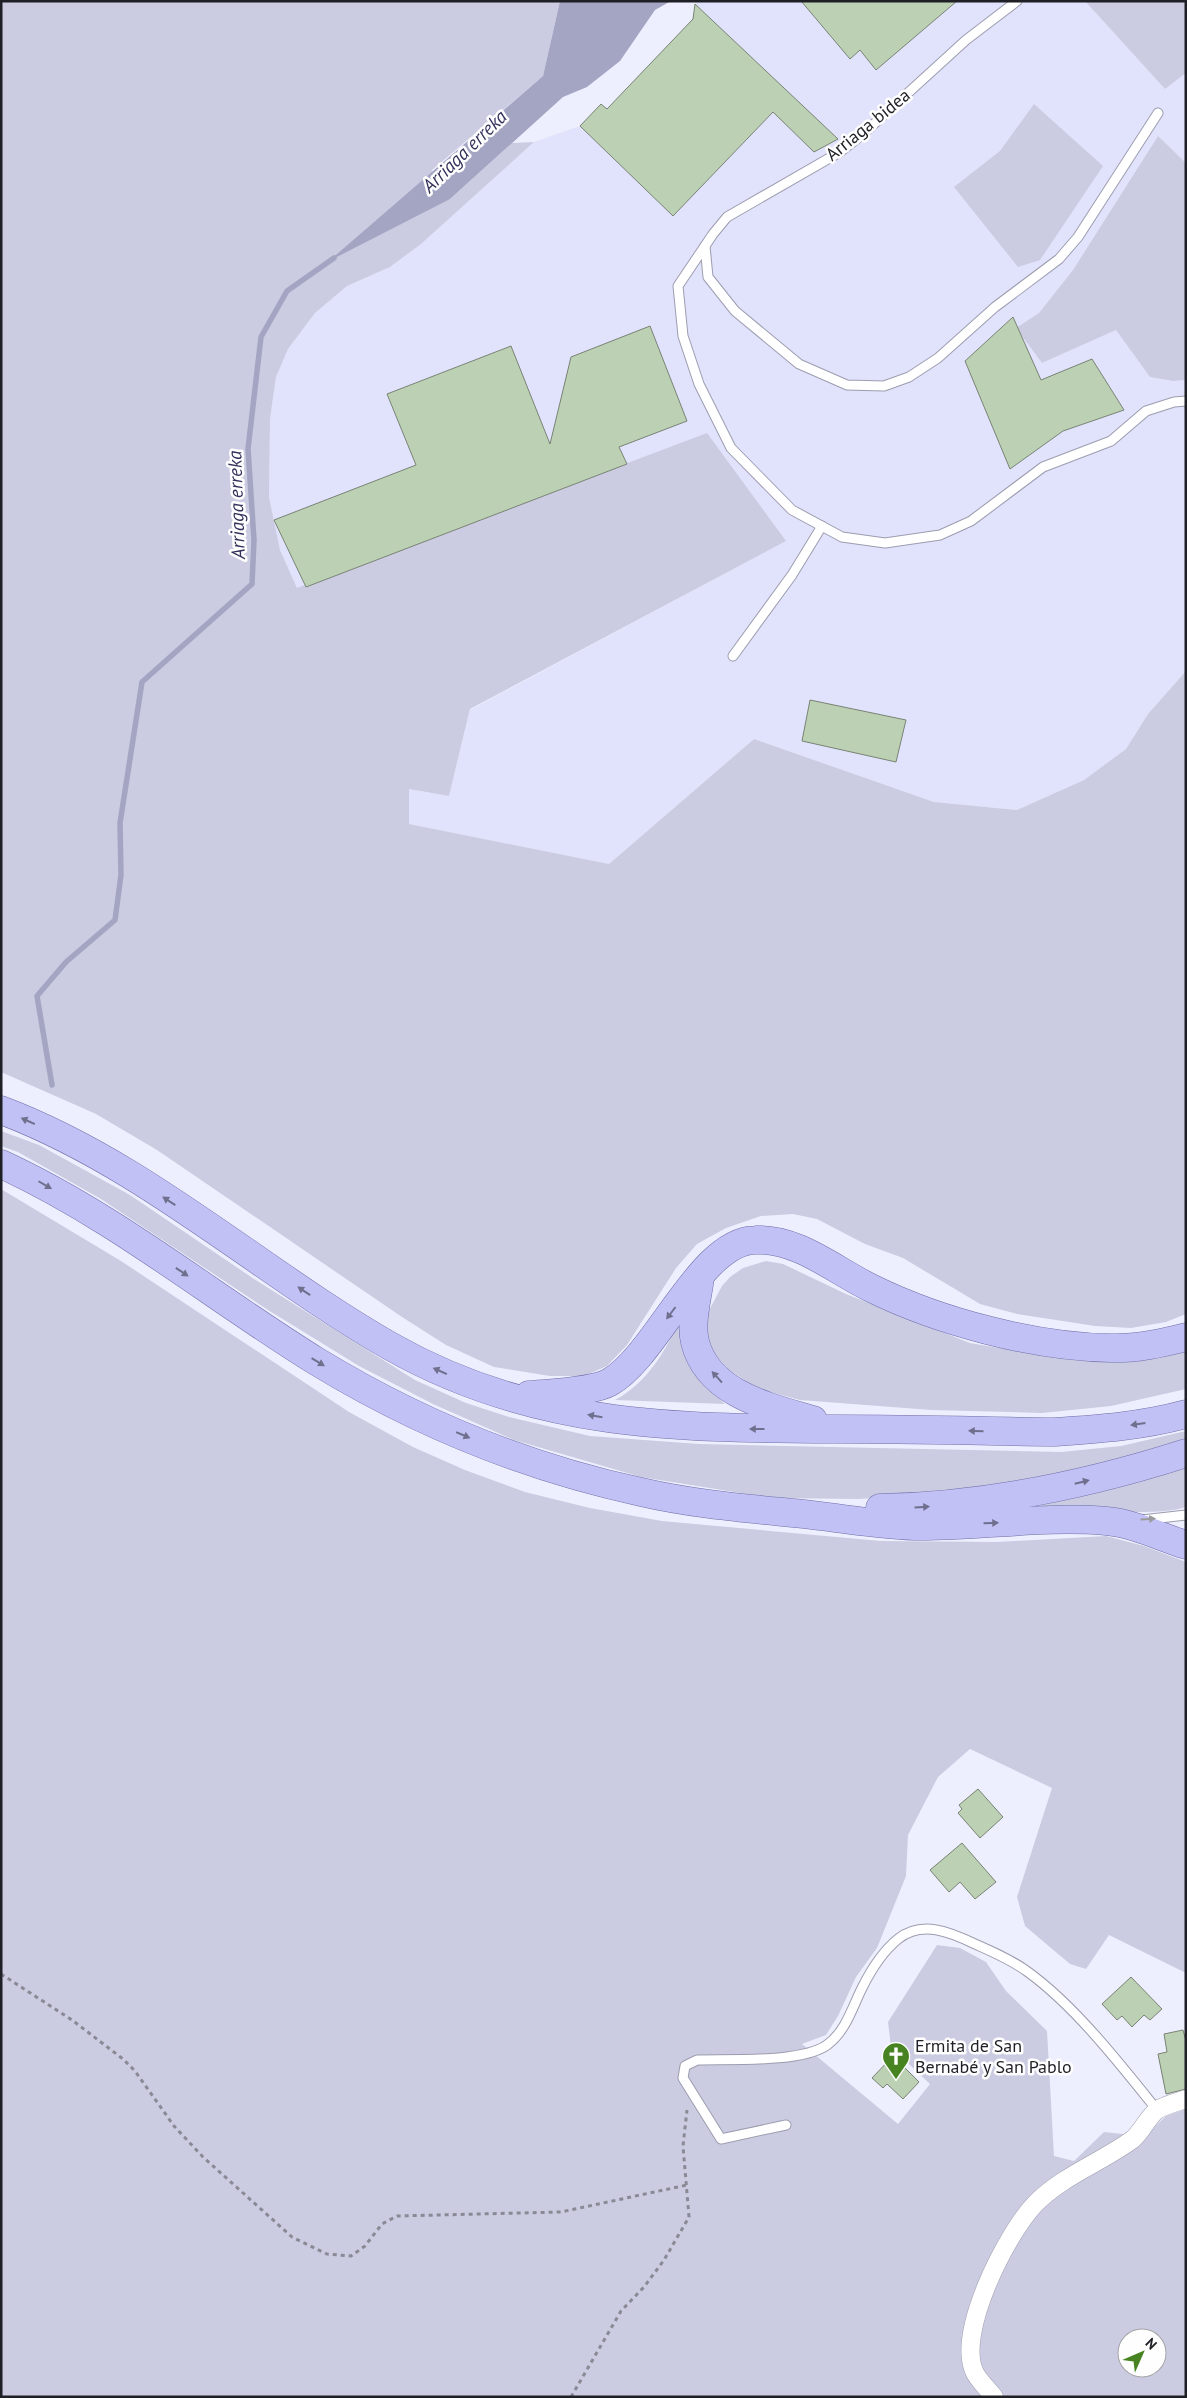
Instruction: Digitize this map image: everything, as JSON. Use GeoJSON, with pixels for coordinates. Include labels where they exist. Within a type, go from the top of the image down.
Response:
{"type":"FeatureCollection","features":[{"type":"Feature","properties":{"kind":"main road"},"geometry":{"type":"LineString","coordinates":[[1,1110],[70,1141],[138,1181],[391,1346],[473,1385],[542,1407],[628,1422],[736,1429],[1054,1432],[1105,1429],[1161,1421],[1186,1414]]}},
{"type":"Feature","properties":{"kind":"main road"},"geometry":{"type":"LineString","coordinates":[[1,1164],[35,1180],[88,1210],[315,1360],[368,1391],[414,1415],[483,1444],[547,1467],[642,1492],[692,1501],[918,1526],[1055,1520],[1110,1521],[1186,1546]]}},
{"type":"Feature","properties":{"kind":"main road"},"geometry":{"type":"LineString","coordinates":[[508,1397],[574,1391],[608,1384],[627,1371],[701,1274],[715,1259],[733,1247],[752,1240],[777,1240],[796,1247],[873,1289],[913,1305],[977,1327],[1044,1343],[1112,1348],[1138,1346],[1186,1337]]}},
{"type":"Feature","properties":{"kind":"main road"},"geometry":{"type":"LineString","coordinates":[[701,1274],[695,1316],[694,1341],[704,1362],[724,1385],[754,1403],[841,1429]]}},
{"type":"Feature","properties":{"kind":"main road"},"geometry":{"type":"LineString","coordinates":[[768,1510],[923,1507],[994,1499],[1059,1488],[1128,1471],[1186,1453]]}},
{"type":"Feature","properties":{"kind":"street"},"geometry":{"type":"LineString","coordinates":[[994,2397],[974,2372],[970,2349],[974,2318],[1012,2233],[1035,2203],[1056,2187],[1134,2138],[1157,2110],[1186,2099]]}},
{"type":"Feature","properties":{"kind":"lane","name":"Arriaga bidea"},"geometry":{"type":"LineString","coordinates":[[822,526],[792,510],[731,448],[698,384],[683,336],[678,286],[704,246],[727,217],[840,152],[863,134],[966,40],[1017,1]]}},
{"type":"Feature","properties":{"kind":"lane"},"geometry":{"type":"LineString","coordinates":[[704,246],[708,277],[735,311],[799,364],[847,385],[884,386],[910,377],[938,358],[994,307],[1059,259],[1078,236],[1158,113]]}},
{"type":"Feature","properties":{"kind":"lane"},"geometry":{"type":"LineString","coordinates":[[733,656],[792,576],[822,526],[842,537],[885,543],[940,535],[971,521],[1044,468],[1112,441],[1146,411],[1174,402],[1186,402]]}},
{"type":"Feature","properties":{"kind":"lane"},"geometry":{"type":"LineString","coordinates":[[1110,1521],[1186,1516]]}},
{"type":"Feature","properties":{"kind":"lane"},"geometry":{"type":"LineString","coordinates":[[786,2125],[721,2139],[683,2078],[685,2066],[697,2060],[802,2055],[826,2046],[842,2032],[862,1986],[891,1947],[912,1930],[929,1928],[954,1934],[1029,1972],[1078,2018],[1157,2110]]}},
{"type":"Feature","properties":{"kind":"path"},"geometry":{"type":"LineString","coordinates":[[1,1974],[72,2020],[123,2059],[135,2071],[174,2126],[204,2157],[292,2237],[327,2254],[351,2256],[366,2246],[382,2224],[397,2216],[561,2212],[688,2185]]}},
{"type":"Feature","properties":{"kind":"path"},"geometry":{"type":"LineString","coordinates":[[571,2397],[621,2310],[644,2287],[684,2228],[689,2217],[688,2185],[683,2146],[690,2090]]}},
{"type":"Feature","properties":{"kind":"shaded area"},"geometry":{"type":"Polygon","coordinates":[[[1,1],[560,1],[543,76],[432,170],[450,199],[512,143],[534,142],[421,244],[390,267],[347,286],[315,313],[288,349],[276,377],[270,419],[269,497],[280,550],[297,588],[707,433],[786,541],[470,709],[449,796],[409,789],[409,824],[609,864],[754,739],[934,802],[1017,810],[1084,780],[1126,749],[1148,714],[1186,671],[1186,1314],[1166,1322],[1131,1328],[1095,1326],[1017,1314],[980,1304],[903,1258],[865,1244],[817,1219],[793,1214],[761,1216],[726,1228],[697,1244],[676,1268],[627,1345],[607,1366],[584,1376],[550,1376],[494,1367],[446,1345],[402,1317],[157,1150],[96,1114],[1,1072],[1,1]]]}},
{"type":"Feature","properties":{"kind":"shaded area"},"geometry":{"type":"Polygon","coordinates":[[[696,1],[1085,1],[1165,89],[1186,73],[1186,163],[1158,136],[1073,270],[1039,313],[1016,328],[1042,363],[1116,330],[1150,377],[1173,381],[1186,380],[1186,671],[1148,714],[1126,749],[1084,780],[1017,810],[934,802],[754,739],[609,864],[409,824],[408,789],[449,796],[470,710],[786,541],[297,588],[280,550],[269,497],[270,419],[276,377],[288,349],[315,313],[347,286],[390,267],[421,244],[534,142],[580,126],[601,104],[607,109],[693,19],[696,1]]]}},
{"type":"Feature","properties":{"kind":"shaded area"},"geometry":{"type":"Polygon","coordinates":[[[1085,1],[1186,1],[1186,73],[1165,89],[1085,1]]]}},
{"type":"Feature","properties":{"kind":"shaded area"},"geometry":{"type":"Polygon","coordinates":[[[1034,104],[1103,166],[1040,260],[1018,267],[954,187],[1000,151],[1034,104]]]}},
{"type":"Feature","properties":{"kind":"shaded area"},"geometry":{"type":"Polygon","coordinates":[[[1158,136],[1186,163],[1186,380],[1173,381],[1150,377],[1116,330],[1042,363],[1016,328],[1039,313],[1073,270],[1158,136]]]}},
{"type":"Feature","properties":{"kind":"shaded area"},"geometry":{"type":"Polygon","coordinates":[[[1,1131],[39,1145],[130,1195],[254,1279],[415,1380],[466,1403],[509,1417],[590,1436],[699,1444],[1061,1452],[1121,1446],[1186,1431],[1186,1439],[1147,1454],[999,1490],[859,1499],[771,1498],[641,1477],[514,1440],[433,1404],[359,1366],[268,1310],[101,1199],[18,1152],[1,1146],[1,1131]]]}},
{"type":"Feature","properties":{"kind":"shaded area"},"geometry":{"type":"Polygon","coordinates":[[[1,1189],[121,1261],[349,1412],[413,1447],[465,1470],[525,1492],[590,1508],[662,1521],[881,1541],[997,1542],[1106,1536],[1144,1546],[1186,1562],[1186,1973],[1109,1935],[1086,1969],[1070,1964],[1025,1926],[1017,1897],[1052,1788],[970,1749],[938,1777],[908,1835],[906,1876],[877,1948],[856,1977],[838,2016],[826,2035],[802,2044],[898,2124],[930,2084],[891,2047],[888,2022],[937,1945],[960,1948],[986,1962],[1006,1991],[1047,2031],[1054,2156],[1074,2161],[1104,2132],[1123,2134],[1151,2130],[1166,2116],[1186,2109],[1186,2397],[1,2397],[1,1189]]]}},
{"type":"Feature","properties":{"kind":"shaded area"},"geometry":{"type":"Polygon","coordinates":[[[766,1261],[783,1264],[846,1294],[970,1343],[1058,1358],[1143,1360],[1186,1350],[1186,1389],[1111,1406],[1042,1413],[931,1410],[800,1400],[756,1388],[728,1369],[712,1351],[707,1332],[707,1314],[722,1286],[730,1277],[743,1268],[766,1261]]]}},
{"type":"Feature","properties":{"kind":"shaded area"},"geometry":{"type":"Polygon","coordinates":[[[682,1315],[707,1387],[725,1404],[615,1400],[638,1384],[656,1363],[682,1315]]]}},
{"type":"Feature","properties":{"kind":"shaded area"},"geometry":{"type":"Polygon","coordinates":[[[1186,1468],[1186,1507],[1154,1512],[1112,1512],[1036,1507],[1186,1468]]]}},
{"type":"Feature","properties":{"kind":"water"},"geometry":{"type":"Polygon","coordinates":[[[560,1],[671,1],[655,10],[620,61],[587,87],[563,97],[450,199],[329,261],[543,76],[560,1]]]}},
{"type":"Feature","properties":{"kind":"building"},"geometry":{"type":"Polygon","coordinates":[[[801,1],[957,1],[876,70],[860,50],[850,59],[801,1]]]}},
{"type":"Feature","properties":{"kind":"building"},"geometry":{"type":"Polygon","coordinates":[[[695,4],[838,139],[814,152],[773,112],[673,216],[580,126],[601,104],[607,109],[693,19],[695,4]]]}},
{"type":"Feature","properties":{"kind":"building"},"geometry":{"type":"Polygon","coordinates":[[[1013,317],[1041,380],[1092,359],[1124,410],[1063,431],[1010,469],[965,361],[1013,317]]]}},
{"type":"Feature","properties":{"kind":"building"},"geometry":{"type":"Polygon","coordinates":[[[650,326],[687,421],[619,447],[627,464],[306,587],[274,520],[416,465],[387,394],[511,346],[550,444],[571,357],[650,326]]]}},
{"type":"Feature","properties":{"kind":"building"},"geometry":{"type":"Polygon","coordinates":[[[810,700],[906,720],[896,762],[802,741],[810,700]]]}},
{"type":"Feature","properties":{"kind":"building"},"geometry":{"type":"Polygon","coordinates":[[[978,1789],[1003,1817],[980,1838],[958,1813],[962,1809],[959,1805],[978,1789]]]}},
{"type":"Feature","properties":{"kind":"building"},"geometry":{"type":"Polygon","coordinates":[[[962,1843],[996,1882],[975,1899],[960,1882],[949,1892],[930,1870],[962,1843]]]}},
{"type":"Feature","properties":{"kind":"building"},"geometry":{"type":"Polygon","coordinates":[[[1131,1977],[1162,2009],[1150,2020],[1144,2015],[1132,2027],[1122,2016],[1117,2020],[1102,2004],[1131,1977]]]}},
{"type":"Feature","properties":{"kind":"building"},"geometry":{"type":"Polygon","coordinates":[[[1183,2030],[1186,2041],[1186,2089],[1166,2094],[1158,2054],[1167,2052],[1164,2034],[1183,2030]]]}},
{"type":"Feature","properties":{"kind":"building","name":"Ermita de San Bernabé y San Pablo"},"geometry":{"type":"Polygon","coordinates":[[[893,2056],[919,2082],[903,2099],[887,2084],[883,2088],[872,2078],[893,2056]]]}},
{"type":"Feature","properties":{"kind":"waterway","name":"Arriaga erreka"},"geometry":{"type":"LineString","coordinates":[[52,1085],[37,996],[66,962],[115,920],[121,875],[120,823],[142,682],[252,584],[254,540],[248,449],[261,337],[287,291],[334,258]]}},
{"type":"Feature","properties":{"kind":"place","name":"Ermita de San Bernabé y San Pablo"},"geometry":{"type":"Point","coordinates":[896,2080]}}]}
